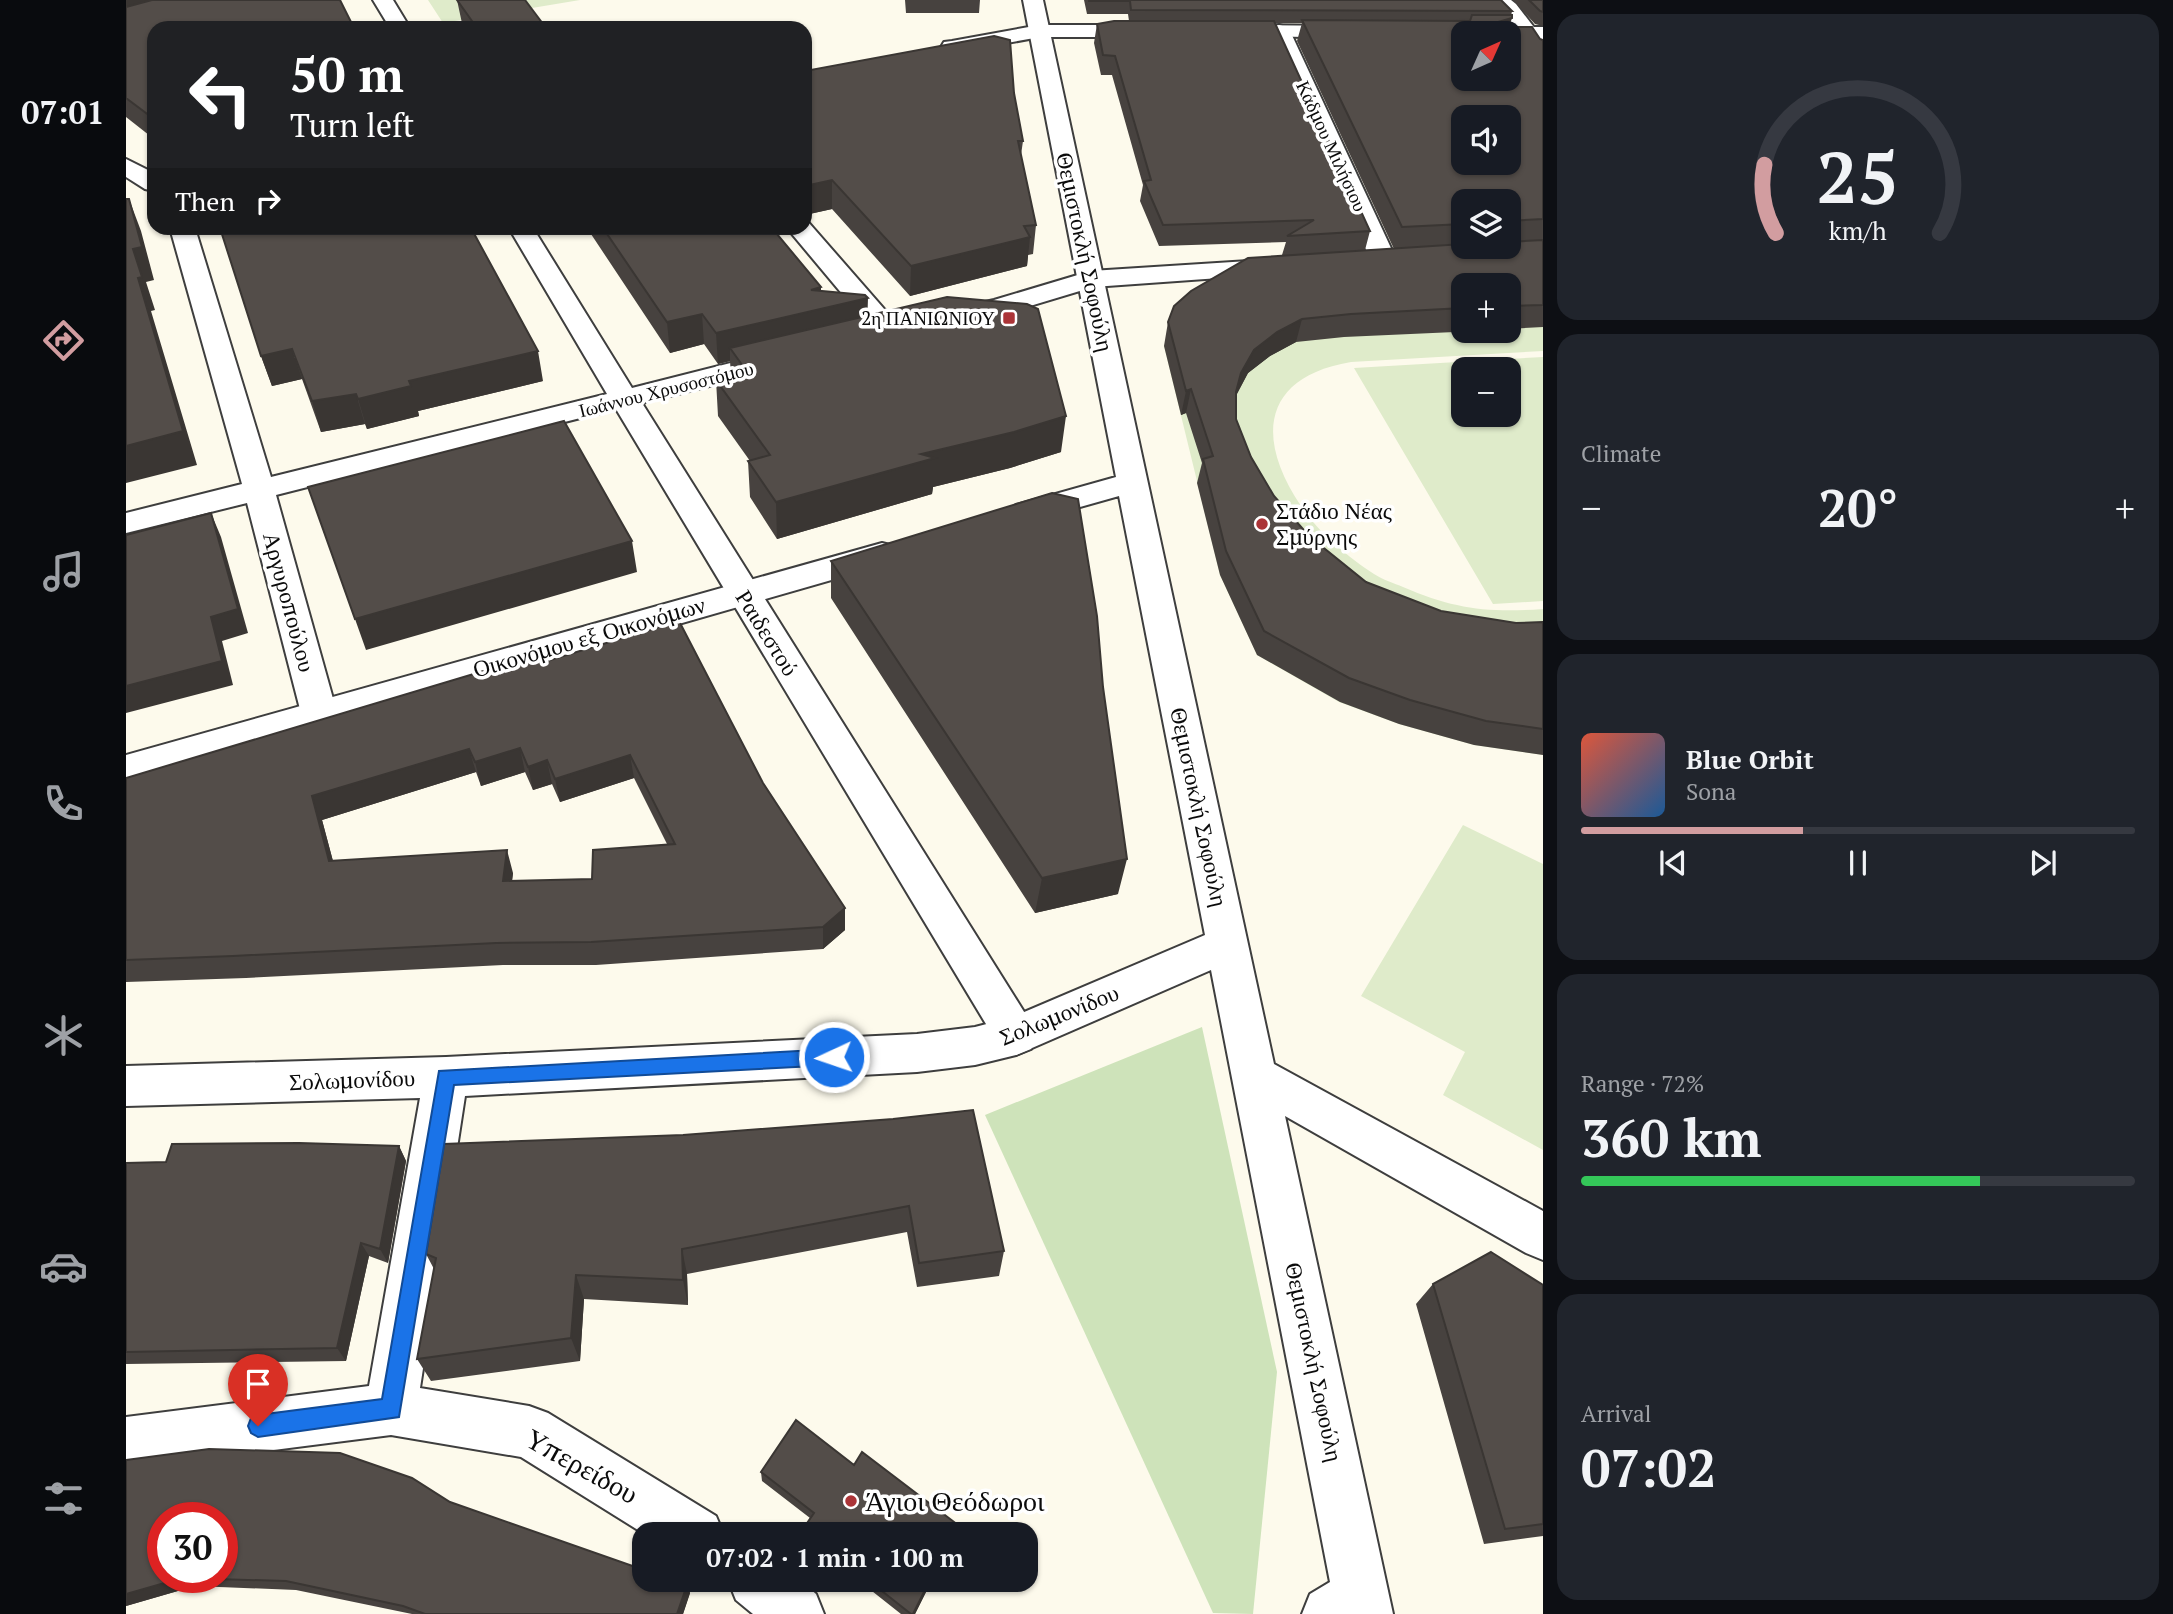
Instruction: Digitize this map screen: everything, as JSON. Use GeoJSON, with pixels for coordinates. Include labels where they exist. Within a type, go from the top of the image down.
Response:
{"type":"FeatureCollection","features":[{"type":"Feature","properties":{"kind":"street"},"geometry":{"type":"LineString","coordinates":[[383,0],[396,21]]}},
{"type":"Feature","properties":{"kind":"street"},"geometry":{"type":"LineString","coordinates":[[1498,0],[1535,33],[1543,54]]}},
{"type":"Feature","properties":{"kind":"street"},"geometry":{"type":"LineString","coordinates":[[929,51],[997,39],[1039,26],[1172,31]]}},
{"type":"Feature","properties":{"kind":"street","name":"Θεμιστοκλή Σοφούλη"},"geometry":{"type":"LineString","coordinates":[[1039,26],[1255,1076],[1352,1608]]}},
{"type":"Feature","properties":{"kind":"street"},"geometry":{"type":"LineString","coordinates":[[1212,31],[1376,32]]}},
{"type":"Feature","properties":{"kind":"street","name":"Κάδμου Μιλήσιου"},"geometry":{"type":"LineString","coordinates":[[1279,31],[1384,261]]}},
{"type":"Feature","properties":{"kind":"street"},"geometry":{"type":"LineString","coordinates":[[126,166],[147,180]]}},
{"type":"Feature","properties":{"kind":"street","name":"Αργυροπούλου"},"geometry":{"type":"LineString","coordinates":[[184,235],[259,490],[319,713]]}},
{"type":"Feature","properties":{"kind":"street","name":"Ραιδεστού"},"geometry":{"type":"LineString","coordinates":[[525,235],[1016,1036]]}},
{"type":"Feature","properties":{"kind":"street"},"geometry":{"type":"LineString","coordinates":[[808,235],[914,326]]}},
{"type":"Feature","properties":{"kind":"street"},"geometry":{"type":"LineString","coordinates":[[863,338],[1000,307],[1090,278],[1304,266]]}},
{"type":"Feature","properties":{"kind":"street","name":"Ιωάννου Χρυσοστόμου"},"geometry":{"type":"LineString","coordinates":[[126,523],[810,352]]}},
{"type":"Feature","properties":{"kind":"street"},"geometry":{"type":"LineString","coordinates":[[998,521],[1133,482]]}},
{"type":"Feature","properties":{"kind":"street","name":"Οικονόμου εξ Οικονόμων"},"geometry":{"type":"LineString","coordinates":[[126,769],[904,548]]}},
{"type":"Feature","properties":{"kind":"street","name":"Σολωμονίδου"},"geometry":{"type":"LineString","coordinates":[[126,1086],[446,1077],[917,1053],[975,1046],[1016,1036],[1228,944]]}},
{"type":"Feature","properties":{"kind":"street"},"geometry":{"type":"LineString","coordinates":[[1255,1076],[1543,1237]]}},
{"type":"Feature","properties":{"kind":"street"},"geometry":{"type":"LineString","coordinates":[[391,1409],[446,1077]]}},
{"type":"Feature","properties":{"kind":"street","name":"Υπερείδου"},"geometry":{"type":"LineString","coordinates":[[126,1443],[391,1409],[529,1432],[676,1522]]}},
{"type":"Feature","properties":{"kind":"street"},"geometry":{"type":"LineString","coordinates":[[770,1592],[796,1614]]}},
{"type":"Feature","properties":{"kind":"green space"},"geometry":{"type":"Polygon","coordinates":[[[428,0],[580,0],[455,21],[442,21],[428,0]]]}},
{"type":"Feature","properties":{"kind":"green space","name":"Στάδιο Νέας Σμύρνης"},"geometry":{"type":"Polygon","coordinates":[[[1543,264],[1543,351],[1351,362],[1321,370],[1299,381],[1284,396],[1275,414],[1273,435],[1277,457],[1286,481],[1308,516],[1334,543],[1374,574],[1455,605],[1488,610],[1543,609],[1543,755],[1474,745],[1399,724],[1339,702],[1257,655],[1220,575],[1164,346],[1170,330],[1451,280],[1451,343],[1521,343],[1521,273],[1492,273],[1543,264]]]}},
{"type":"Feature","properties":{"kind":"green space"},"geometry":{"type":"Polygon","coordinates":[[[1543,357],[1543,601],[1493,604],[1354,368],[1451,362],[1451,427],[1521,427],[1521,358],[1543,357]]]}},
{"type":"Feature","properties":{"kind":"green space"},"geometry":{"type":"Polygon","coordinates":[[[1463,825],[1543,864],[1543,1150],[1443,1095],[1465,1052],[1361,996],[1463,825]]]}},
{"type":"Feature","properties":{"kind":"green space"},"geometry":{"type":"Polygon","coordinates":[[[1202,1027],[1277,1372],[1253,1614],[1213,1613],[985,1115],[1202,1027]]]}},
{"type":"Feature","properties":{"kind":"building"},"geometry":{"type":"Polygon","coordinates":[[[152,0],[340,0],[350,21],[147,21],[147,114],[126,98],[126,7],[152,0]]]}},
{"type":"Feature","properties":{"kind":"building"},"geometry":{"type":"Polygon","coordinates":[[[457,0],[525,0],[541,21],[472,21],[457,0]]]}},
{"type":"Feature","properties":{"kind":"building"},"geometry":{"type":"Polygon","coordinates":[[[1089,0],[1501,0],[1512,11],[1131,10],[1130,1],[1089,0]]]}},
{"type":"Feature","properties":{"kind":"building"},"geometry":{"type":"Polygon","coordinates":[[[1529,0],[1543,0],[1543,12],[1540,11],[1529,0]]]}},
{"type":"Feature","properties":{"kind":"building"},"geometry":{"type":"Polygon","coordinates":[[[1472,15],[1512,15],[1512,18],[1502,21],[1470,21],[1472,15]]]}},
{"type":"Feature","properties":{"kind":"building"},"geometry":{"type":"Polygon","coordinates":[[[1302,20],[1470,21],[1451,21],[1451,91],[1521,91],[1521,27],[1532,27],[1543,40],[1543,219],[1521,220],[1521,189],[1451,189],[1451,225],[1402,227],[1302,20]]]}},
{"type":"Feature","properties":{"kind":"building"},"geometry":{"type":"Polygon","coordinates":[[[1114,21],[1274,21],[1370,231],[1287,236],[1314,220],[1163,225],[1144,181],[1151,180],[1115,56],[1103,55],[1097,24],[1114,21]]]}},
{"type":"Feature","properties":{"kind":"building"},"geometry":{"type":"Polygon","coordinates":[[[994,36],[1010,40],[1014,93],[1023,141],[1018,141],[1036,225],[1024,226],[1030,237],[911,266],[832,180],[812,184],[812,70],[994,36]]]}},
{"type":"Feature","properties":{"kind":"building"},"geometry":{"type":"Polygon","coordinates":[[[126,199],[129,199],[142,247],[133,249],[142,277],[138,278],[183,431],[126,446],[126,199]]]}},
{"type":"Feature","properties":{"kind":"building"},"geometry":{"type":"Polygon","coordinates":[[[222,235],[475,235],[538,351],[409,381],[411,386],[358,399],[356,394],[312,401],[292,349],[261,356],[222,235]]]}},
{"type":"Feature","properties":{"kind":"building"},"geometry":{"type":"Polygon","coordinates":[[[608,235],[778,235],[821,287],[811,290],[865,295],[868,298],[716,333],[702,314],[667,322],[608,235]]]}},
{"type":"Feature","properties":{"kind":"building","name":"Στάδιο Νέας Σμύρνης"},"geometry":{"type":"Polygon","coordinates":[[[1543,240],[1543,305],[1521,306],[1521,273],[1451,273],[1451,309],[1302,319],[1277,332],[1254,350],[1241,373],[1236,392],[1236,419],[1251,457],[1274,496],[1309,536],[1366,582],[1441,611],[1516,623],[1543,622],[1543,729],[1486,721],[1410,700],[1349,678],[1264,631],[1226,551],[1203,459],[1213,456],[1191,389],[1186,391],[1168,322],[1174,306],[1191,291],[1248,258],[1451,245],[1451,259],[1521,259],[1521,241],[1543,240]]]}},
{"type":"Feature","properties":{"kind":"building"},"geometry":{"type":"Polygon","coordinates":[[[947,297],[1027,304],[1038,309],[1066,416],[1014,432],[921,454],[935,458],[776,502],[748,461],[770,455],[716,380],[747,372],[730,348],[947,297]]]}},
{"type":"Feature","properties":{"kind":"building"},"geometry":{"type":"Polygon","coordinates":[[[564,421],[632,541],[355,619],[308,487],[564,421]]]}},
{"type":"Feature","properties":{"kind":"building"},"geometry":{"type":"Polygon","coordinates":[[[1052,493],[1078,499],[1097,616],[1103,687],[1127,859],[1042,878],[831,561],[1052,493]]]}},
{"type":"Feature","properties":{"kind":"building"},"geometry":{"type":"Polygon","coordinates":[[[211,513],[238,609],[211,617],[222,661],[126,686],[126,535],[211,513]]]}},
{"type":"Feature","properties":{"kind":"building"},"geometry":{"type":"Polygon","coordinates":[[[679,621],[763,783],[845,908],[823,927],[591,942],[496,943],[126,960],[126,778],[487,670],[488,672],[545,655],[547,661],[679,621]],[[520,748],[475,762],[469,749],[312,796],[329,861],[507,850],[503,881],[592,879],[593,850],[675,844],[630,755],[555,779],[547,760],[528,767],[520,748]]]}},
{"type":"Feature","properties":{"kind":"building"},"geometry":{"type":"Polygon","coordinates":[[[973,1110],[1004,1251],[919,1263],[909,1206],[682,1249],[683,1280],[576,1275],[571,1338],[417,1359],[436,1258],[426,1254],[444,1144],[683,1135],[973,1110]]]}},
{"type":"Feature","properties":{"kind":"building"},"geometry":{"type":"Polygon","coordinates":[[[299,1143],[399,1146],[380,1249],[361,1243],[337,1348],[126,1352],[126,1163],[166,1162],[172,1144],[299,1143]]]}},
{"type":"Feature","properties":{"kind":"building"},"geometry":{"type":"Polygon","coordinates":[[[1491,1252],[1543,1285],[1543,1524],[1505,1529],[1433,1284],[1491,1252]]]}},
{"type":"Feature","properties":{"kind":"building","name":"Άγιοι Θεόδωροι"},"geometry":{"type":"Polygon","coordinates":[[[796,1420],[854,1465],[862,1452],[954,1522],[808,1522],[814,1513],[761,1472],[796,1420]]]}},
{"type":"Feature","properties":{"kind":"building"},"geometry":{"type":"Polygon","coordinates":[[[209,1449],[340,1453],[412,1478],[450,1502],[632,1566],[632,1592],[685,1592],[677,1614],[425,1614],[403,1606],[286,1581],[238,1580],[238,1502],[147,1502],[147,1588],[126,1594],[126,1460],[209,1449]]]}},
{"type":"Feature","properties":{"kind":"building"},"geometry":{"type":"Polygon","coordinates":[[[883,1592],[924,1592],[911,1614],[883,1592]]]}},
{"type":"Feature","properties":{"kind":"place","name":"2η ΠΑΝΙΩΝΙΟΥ"},"geometry":{"type":"Point","coordinates":[1009,318]}},
{"type":"Feature","properties":{"kind":"place","name":"Στάδιο Νέας Σμύρνης"},"geometry":{"type":"Point","coordinates":[1262,524]}},
{"type":"Feature","properties":{"kind":"place","name":"Άγιοι Θεόδωροι"},"geometry":{"type":"Point","coordinates":[851,1501]}},
{"type":"Feature","properties":{"kind":"route"},"geometry":{"type":"LineString","coordinates":[[258,1426],[391,1409],[446,1077],[834,1057]]}}]}
